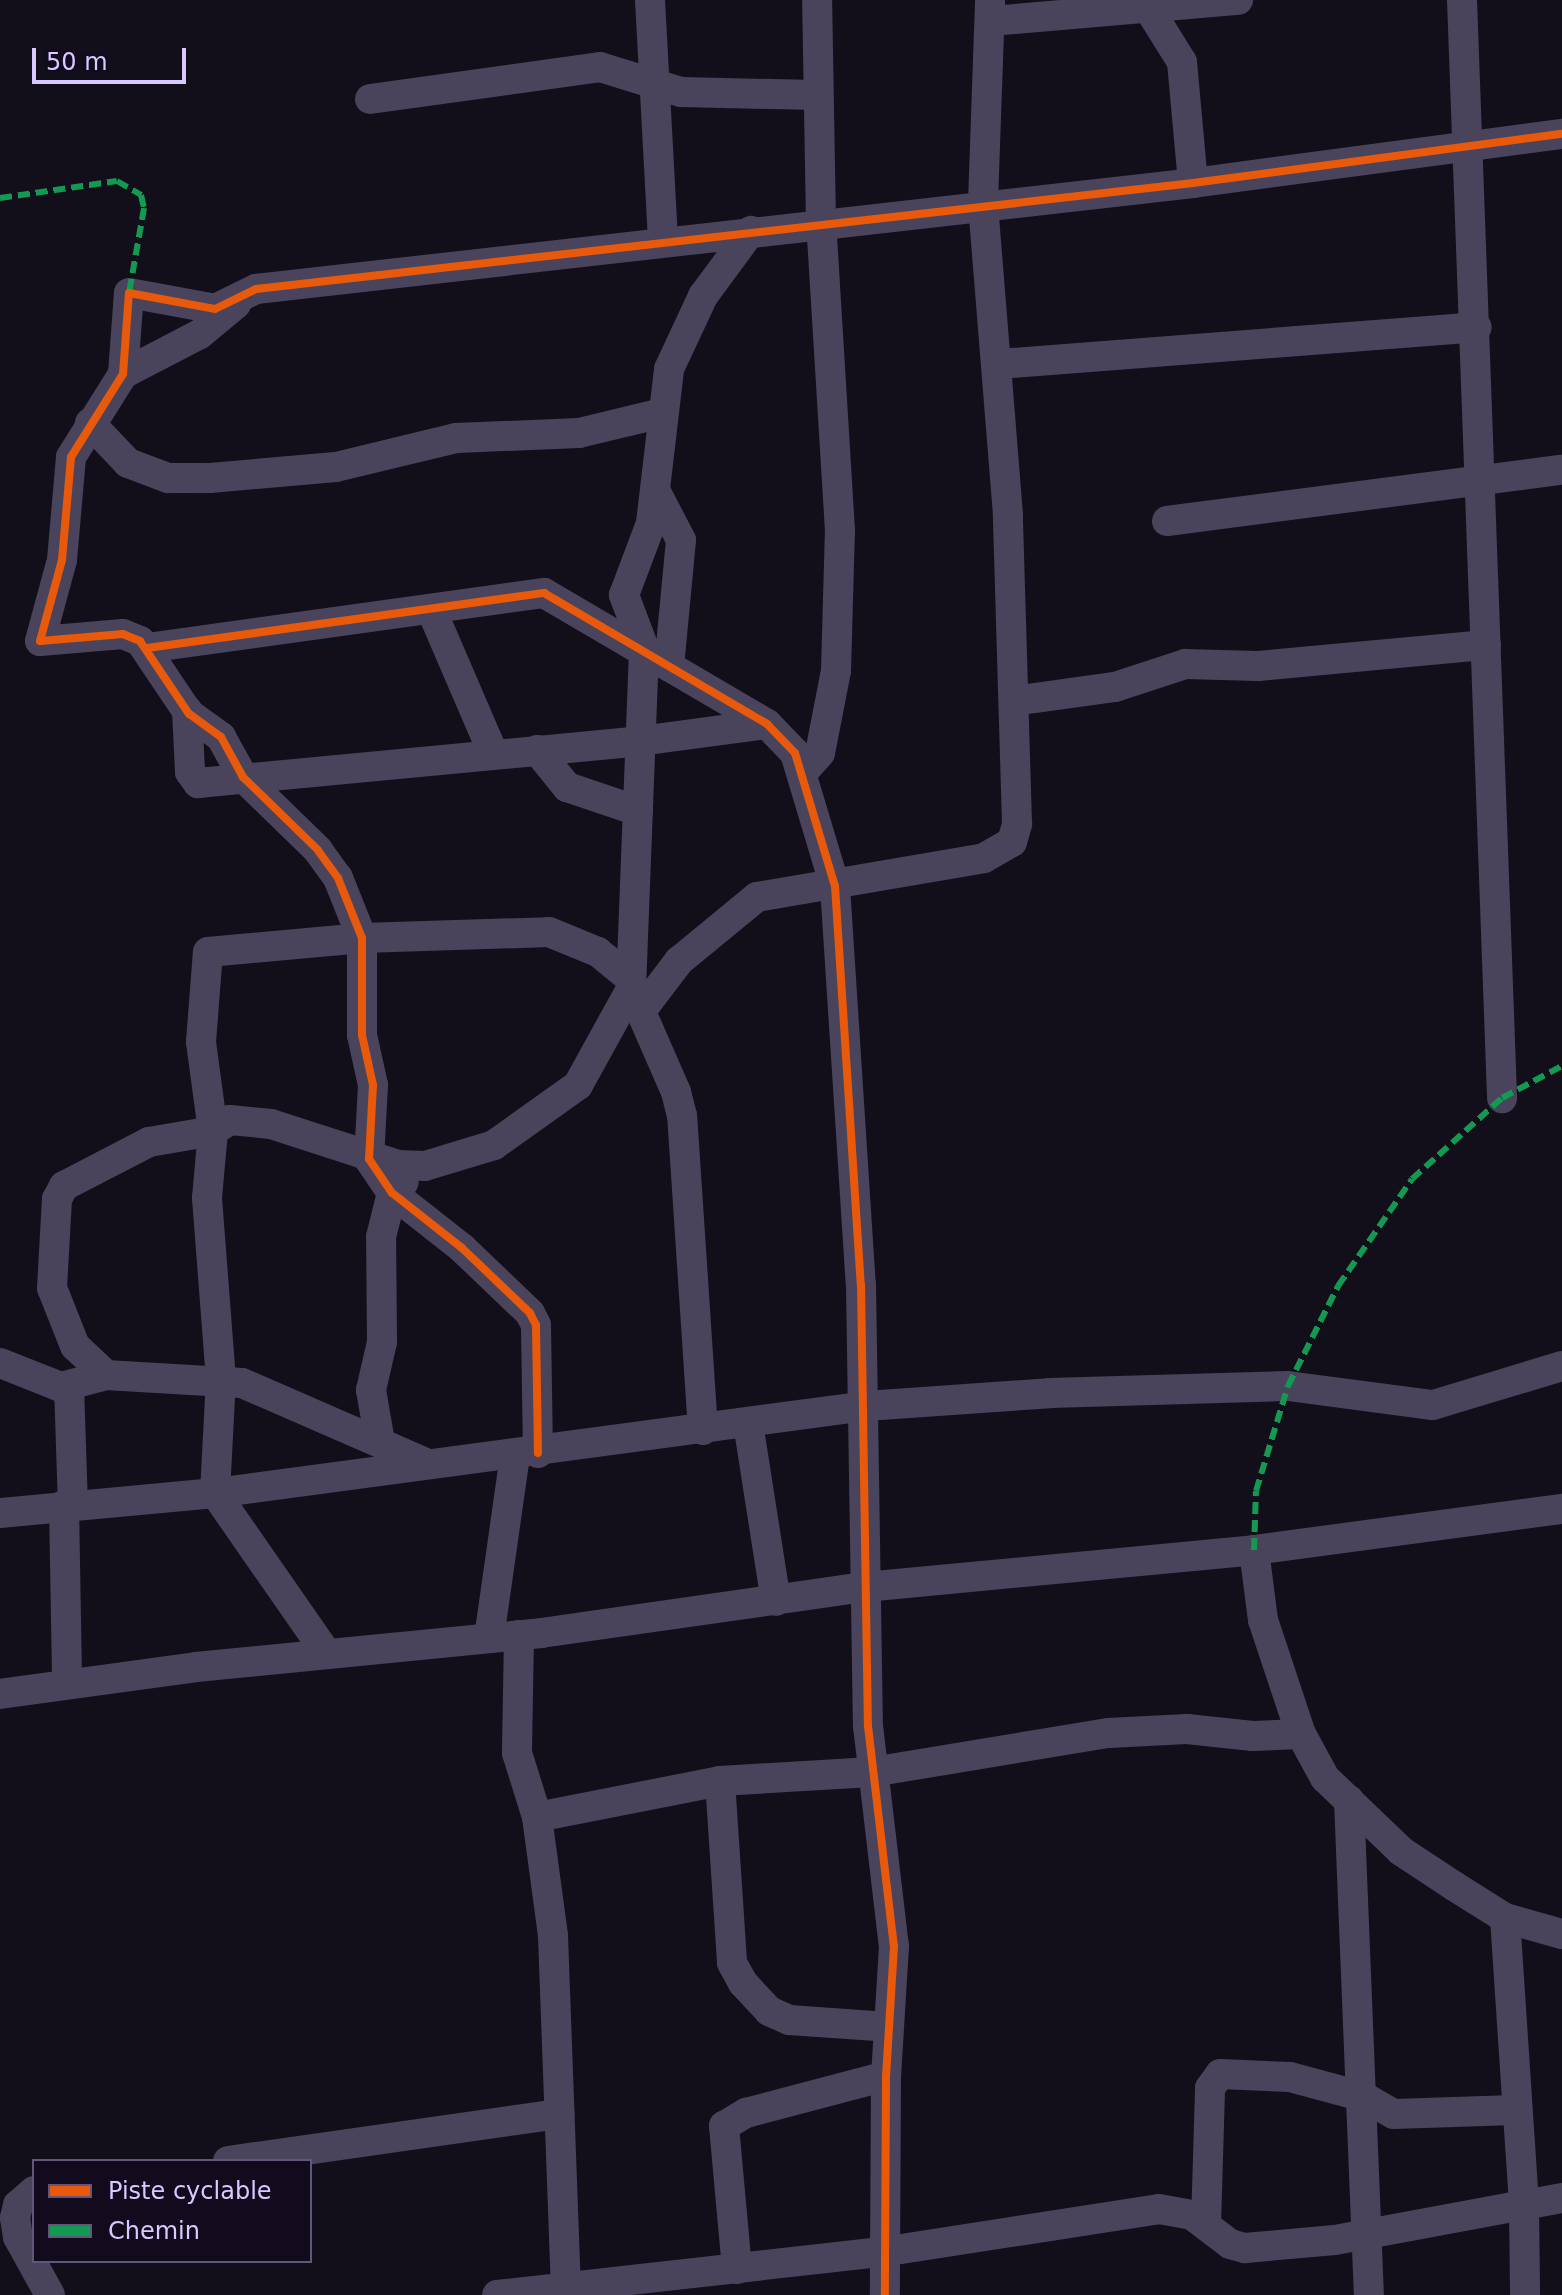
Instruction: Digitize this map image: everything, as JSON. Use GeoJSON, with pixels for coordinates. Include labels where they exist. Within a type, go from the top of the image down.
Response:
{"type":"FeatureCollection","features":[{"type":"Feature","properties":{"kind":"street"},"geometry":{"type":"LineString","coordinates":[[650,0],[663,242]]}},
{"type":"Feature","properties":{"kind":"street"},"geometry":{"type":"LineString","coordinates":[[803,772],[820,753],[836,671],[840,531],[821,223],[816,95],[817,0]]}},
{"type":"Feature","properties":{"kind":"street"},"geometry":{"type":"LineString","coordinates":[[380,1442],[371,1390],[382,1342],[381,1237],[392,1193],[425,1166],[506,1139],[571,1092],[634,993],[757,897],[984,858],[1012,842],[1017,824],[1014,701],[999,364],[983,203],[990,11],[1149,9],[1238,0]]}},
{"type":"Feature","properties":{"kind":"street"},"geometry":{"type":"LineString","coordinates":[[1462,0],[1477,327],[1502,1098]]}},
{"type":"Feature","properties":{"kind":"street"},"geometry":{"type":"LineString","coordinates":[[1149,9],[1182,62],[1193,183]]}},
{"type":"Feature","properties":{"kind":"street"},"geometry":{"type":"LineString","coordinates":[[370,99],[600,67],[626,71],[654,86],[681,92],[816,95]]}},
{"type":"Feature","properties":{"kind":"street"},"geometry":{"type":"LineString","coordinates":[[123,374],[129,293],[215,309],[256,289],[983,203],[1193,183],[1562,134]]}},
{"type":"Feature","properties":{"kind":"street"},"geometry":{"type":"LineString","coordinates":[[634,993],[644,648],[624,595],[646,541],[656,492],[669,369],[685,330],[751,231]]}},
{"type":"Feature","properties":{"kind":"street"},"geometry":{"type":"LineString","coordinates":[[256,289],[200,334],[123,374],[90,423],[71,457],[62,560],[40,641],[123,634],[147,648],[187,710],[224,740],[243,777],[318,850],[338,878],[362,938],[362,1035],[373,1085],[369,1159],[392,1193],[462,1248],[530,1313],[536,1325],[526,1455],[504,1637],[517,1753],[537,1817],[553,1936],[566,2291]]}},
{"type":"Feature","properties":{"kind":"street"},"geometry":{"type":"LineString","coordinates":[[999,364],[1477,327]]}},
{"type":"Feature","properties":{"kind":"street"},"geometry":{"type":"LineString","coordinates":[[90,423],[128,463],[168,478],[210,478],[336,467],[456,438],[579,433],[662,413]]}},
{"type":"Feature","properties":{"kind":"street"},"geometry":{"type":"LineString","coordinates":[[1167,521],[1562,470]]}},
{"type":"Feature","properties":{"kind":"street"},"geometry":{"type":"LineString","coordinates":[[656,492],[681,540],[669,666]]}},
{"type":"Feature","properties":{"kind":"street"},"geometry":{"type":"LineString","coordinates":[[147,648],[552,595],[767,724],[786,740],[803,772],[835,886],[866,1406],[865,1587],[872,1772],[894,1946],[886,2076],[882,2252],[885,2295]]}},
{"type":"Feature","properties":{"kind":"street"},"geometry":{"type":"LineString","coordinates":[[431,609],[458,663],[473,715],[493,753]]}},
{"type":"Feature","properties":{"kind":"street"},"geometry":{"type":"LineString","coordinates":[[1014,701],[1115,687],[1185,664],[1258,666],[1486,645]]}},
{"type":"Feature","properties":{"kind":"street"},"geometry":{"type":"LineString","coordinates":[[187,710],[193,779],[212,783],[243,777],[640,741],[767,724]]}},
{"type":"Feature","properties":{"kind":"street"},"geometry":{"type":"LineString","coordinates":[[537,750],[567,787],[638,811]]}},
{"type":"Feature","properties":{"kind":"street"},"geometry":{"type":"LineString","coordinates":[[327,1654],[215,1493],[221,1380],[207,1198],[213,1131],[201,1042],[209,951],[362,938],[549,932],[598,952],[634,993],[676,1092],[682,1116],[703,1430]]}},
{"type":"Feature","properties":{"kind":"street"},"geometry":{"type":"LineString","coordinates":[[106,1375],[75,1346],[52,1288],[60,1189],[149,1142],[213,1131],[226,1121],[260,1122],[369,1159],[425,1166]]}},
{"type":"Feature","properties":{"kind":"street"},"geometry":{"type":"LineString","coordinates":[[0,1363],[54,1386],[69,1386],[106,1375],[221,1380],[264,1390],[424,1462]]}},
{"type":"Feature","properties":{"kind":"street"},"geometry":{"type":"LineString","coordinates":[[0,1513],[68,1504],[215,1493],[424,1462],[526,1455],[866,1406],[1050,1393],[1288,1386],[1433,1405],[1562,1366]]}},
{"type":"Feature","properties":{"kind":"street"},"geometry":{"type":"LineString","coordinates":[[67,1684],[69,1386]]}},
{"type":"Feature","properties":{"kind":"street"},"geometry":{"type":"LineString","coordinates":[[748,1423],[776,1601]]}},
{"type":"Feature","properties":{"kind":"street"},"geometry":{"type":"LineString","coordinates":[[0,1694],[327,1654],[504,1637],[865,1587],[1254,1550],[1562,1509]]}},
{"type":"Feature","properties":{"kind":"street"},"geometry":{"type":"LineString","coordinates":[[1254,1550],[1263,1620],[1301,1734],[1325,1778],[1401,1851],[1505,1918],[1562,1934]]}},
{"type":"Feature","properties":{"kind":"street"},"geometry":{"type":"LineString","coordinates":[[537,1817],[720,1781],[872,1772],[1108,1733],[1187,1729],[1253,1736],[1301,1734]]}},
{"type":"Feature","properties":{"kind":"street"},"geometry":{"type":"LineString","coordinates":[[720,1781],[723,1885],[732,1963],[743,1983],[769,2011],[789,2020],[888,2027]]}},
{"type":"Feature","properties":{"kind":"street"},"geometry":{"type":"LineString","coordinates":[[1349,1800],[1364,2097],[1365,2233],[1369,2295]]}},
{"type":"Feature","properties":{"kind":"street"},"geometry":{"type":"LineString","coordinates":[[1505,1918],[1514,2110],[1524,2207],[1525,2295]]}},
{"type":"Feature","properties":{"kind":"street"},"geometry":{"type":"LineString","coordinates":[[1206,2225],[1214,2077],[1232,2073],[1290,2077],[1364,2097],[1394,2114],[1514,2110]]}},
{"type":"Feature","properties":{"kind":"street"},"geometry":{"type":"LineString","coordinates":[[737,2269],[724,2126],[746,2113],[886,2076]]}},
{"type":"Feature","properties":{"kind":"street"},"geometry":{"type":"LineString","coordinates":[[242,2159],[560,2114]]}},
{"type":"Feature","properties":{"kind":"street"},"geometry":{"type":"LineString","coordinates":[[32,2193],[18,2205],[16,2227],[32,2259]]}},
{"type":"Feature","properties":{"kind":"street"},"geometry":{"type":"LineString","coordinates":[[497,2295],[566,2291],[882,2252],[1159,2209],[1178,2208],[1245,2248],[1365,2233],[1562,2198]]}},
{"type":"Feature","properties":{"kind":"street"},"geometry":{"type":"LineString","coordinates":[[34,2263],[50,2295]]}},
{"type":"Feature","properties":{"kind":"marked path"},"geometry":{"type":"LineString","coordinates":[[0,198],[117,181],[141,195],[144,208],[129,293]]}},
{"type":"Feature","properties":{"kind":"marked path"},"geometry":{"type":"LineString","coordinates":[[1254,1550],[1256,1491],[1288,1386],[1338,1286],[1412,1179],[1502,1098],[1562,1066]]}},
{"type":"Feature","properties":{"kind":"cycle path"},"geometry":{"type":"LineString","coordinates":[[538,1453],[536,1325],[530,1313],[462,1248],[392,1193],[369,1159],[373,1085],[362,1035],[362,938],[338,878],[318,850],[243,777],[221,737],[189,714],[140,641],[123,634],[40,641],[62,560],[71,457],[123,374],[129,293],[215,309],[256,289],[1193,183],[1562,134]]}},
{"type":"Feature","properties":{"kind":"cycle path"},"geometry":{"type":"LineString","coordinates":[[147,648],[544,593],[767,724],[795,753],[835,886],[861,1285],[868,1726],[894,1946],[886,2076],[885,2295]]}}]}
